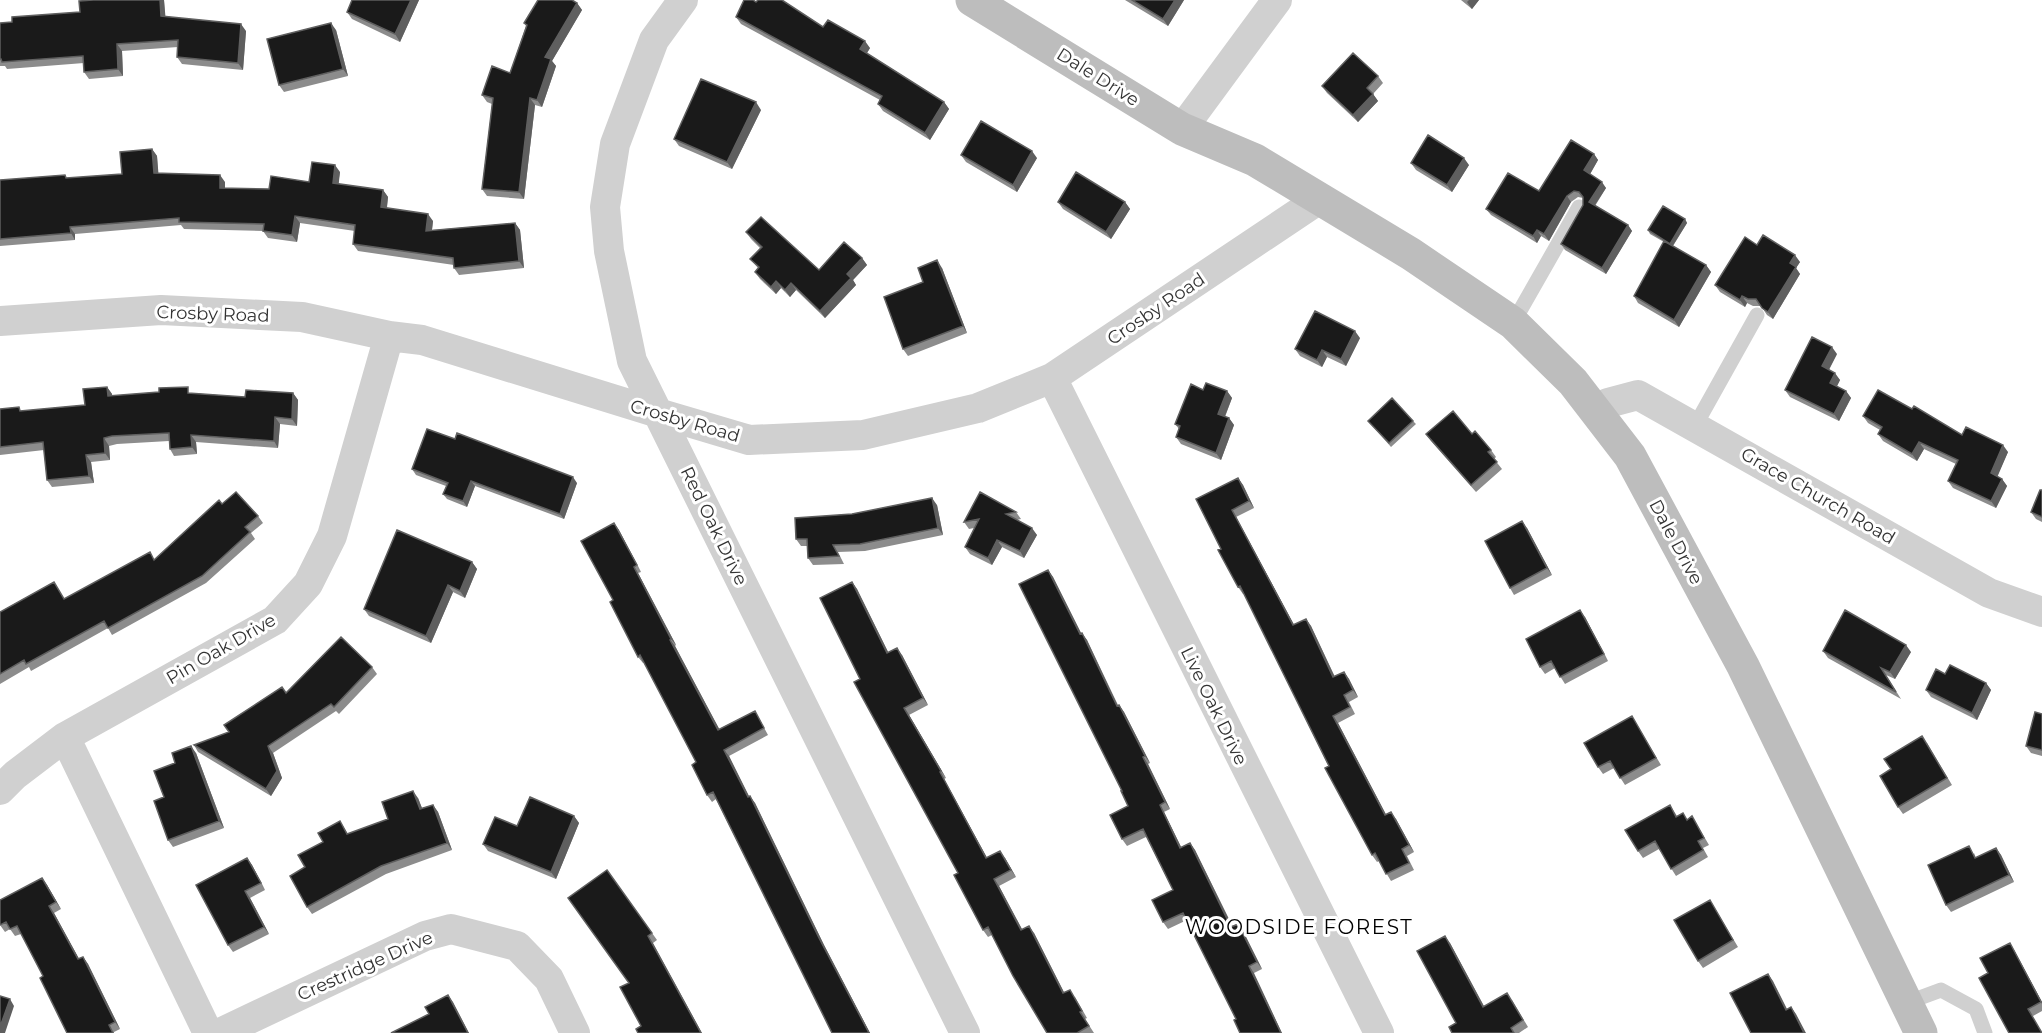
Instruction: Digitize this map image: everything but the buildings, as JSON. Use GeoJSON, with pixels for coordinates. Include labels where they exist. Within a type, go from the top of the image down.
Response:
{"type":"FeatureCollection","features":[{"type":"Feature","properties":{"kind":"street","name":"Red Oak Drive"},"geometry":{"type":"LineString","coordinates":[[683,0],[654,40],[646,61],[615,144],[605,207],[609,251],[632,361],[965,1033]]}},
{"type":"Feature","properties":{"kind":"street","name":"Dale Drive"},"geometry":{"type":"LineString","coordinates":[[972,0],[1182,129],[1226,148],[1248,173],[1264,182],[1282,177],[1411,254],[1513,323],[1573,382],[1630,456],[1743,666],[1921,1033]]}},
{"type":"Feature","properties":{"kind":"street"},"geometry":{"type":"LineString","coordinates":[[1182,129],[1277,0]]}},
{"type":"Feature","properties":{"kind":"street","name":"Crosby Road"},"geometry":{"type":"LineString","coordinates":[[0,321],[161,310],[302,317],[389,336],[422,340],[750,440],[863,435],[978,408],[1052,378],[1318,200]]}},
{"type":"Feature","properties":{"kind":"street","name":"Pin Oak Drive"},"geometry":{"type":"LineString","coordinates":[[0,790],[15,775],[65,737],[275,620],[308,584],[332,536],[389,336]]}},
{"type":"Feature","properties":{"kind":"street","name":"Live Oak Drive"},"geometry":{"type":"LineString","coordinates":[[1052,378],[1378,1033]]}},
{"type":"Feature","properties":{"kind":"street","name":"Grace Church Road"},"geometry":{"type":"LineString","coordinates":[[1594,410],[1608,403],[1638,395],[1989,593],[2042,612]]}},
{"type":"Feature","properties":{"kind":"street"},"geometry":{"type":"LineString","coordinates":[[65,737],[208,1033]]}},
{"type":"Feature","properties":{"kind":"street","name":"Crestridge Drive"},"geometry":{"type":"LineString","coordinates":[[220,1033],[424,936],[451,930],[517,946],[549,979],[574,1033]]}},
{"type":"Feature","properties":{"kind":"lane"},"geometry":{"type":"LineString","coordinates":[[1513,323],[1579,207]]}},
{"type":"Feature","properties":{"kind":"lane"},"geometry":{"type":"LineString","coordinates":[[1695,426],[1757,315]]}},
{"type":"Feature","properties":{"kind":"lane"},"geometry":{"type":"LineString","coordinates":[[1906,1003],[1941,990],[1976,1009],[1985,1033]]}},
{"type":"Feature","properties":{"kind":"district","name":"WOODSIDE FOREST"},"geometry":{"type":"Point","coordinates":[1299,927]}}]}
